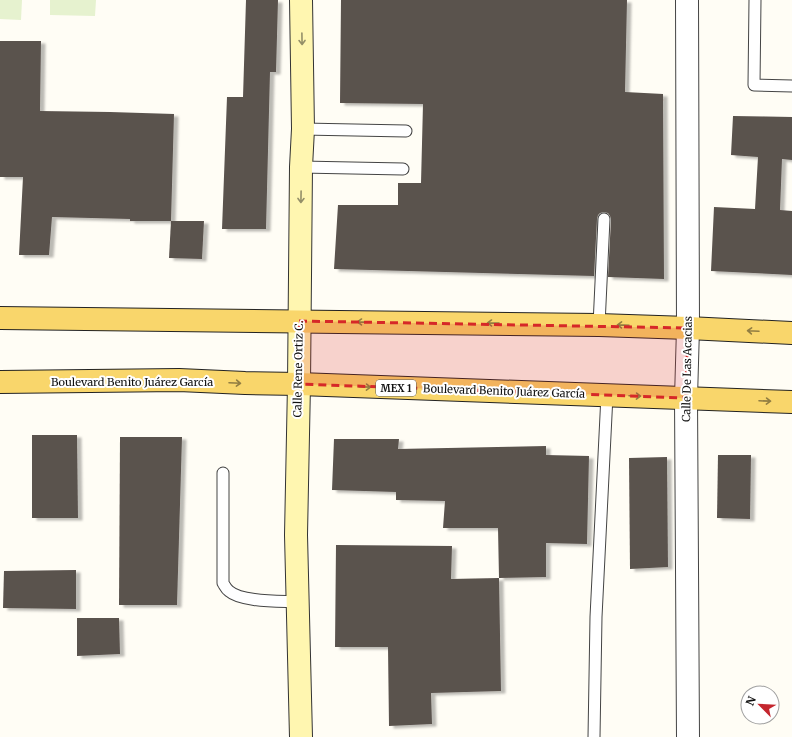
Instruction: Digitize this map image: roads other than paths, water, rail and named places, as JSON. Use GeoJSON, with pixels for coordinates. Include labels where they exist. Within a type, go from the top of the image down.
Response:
{"type":"FeatureCollection","features":[{"type":"Feature","properties":{"kind":"main road","name":"Calle Rene Ortiz C."},"geometry":{"type":"LineString","coordinates":[[301,737],[296,535],[301,167],[303,129],[302,0]]}},
{"type":"Feature","properties":{"kind":"main road"},"geometry":{"type":"LineString","coordinates":[[0,318],[599,325],[792,333]]}},
{"type":"Feature","properties":{"kind":"main road","name":"Boulevard Benito Juárez García"},"geometry":{"type":"LineString","coordinates":[[0,382],[179,380],[792,402]]}},
{"type":"Feature","properties":{"kind":"street","name":"Calle De Las Acacias"},"geometry":{"type":"LineString","coordinates":[[687,0],[688,328],[686,398],[688,737]]}},
{"type":"Feature","properties":{"kind":"lane"},"geometry":{"type":"LineString","coordinates":[[754,0],[754,85],[792,86]]}},
{"type":"Feature","properties":{"kind":"lane"},"geometry":{"type":"LineString","coordinates":[[303,129],[406,131]]}},
{"type":"Feature","properties":{"kind":"lane"},"geometry":{"type":"LineString","coordinates":[[301,167],[403,169]]}},
{"type":"Feature","properties":{"kind":"lane"},"geometry":{"type":"LineString","coordinates":[[599,325],[604,219]]}},
{"type":"Feature","properties":{"kind":"lane"},"geometry":{"type":"LineString","coordinates":[[594,737],[596,617],[607,395]]}},
{"type":"Feature","properties":{"kind":"lane"},"geometry":{"type":"LineString","coordinates":[[223,474],[223,583],[229,591],[239,596],[257,600],[297,602]]}}]}
